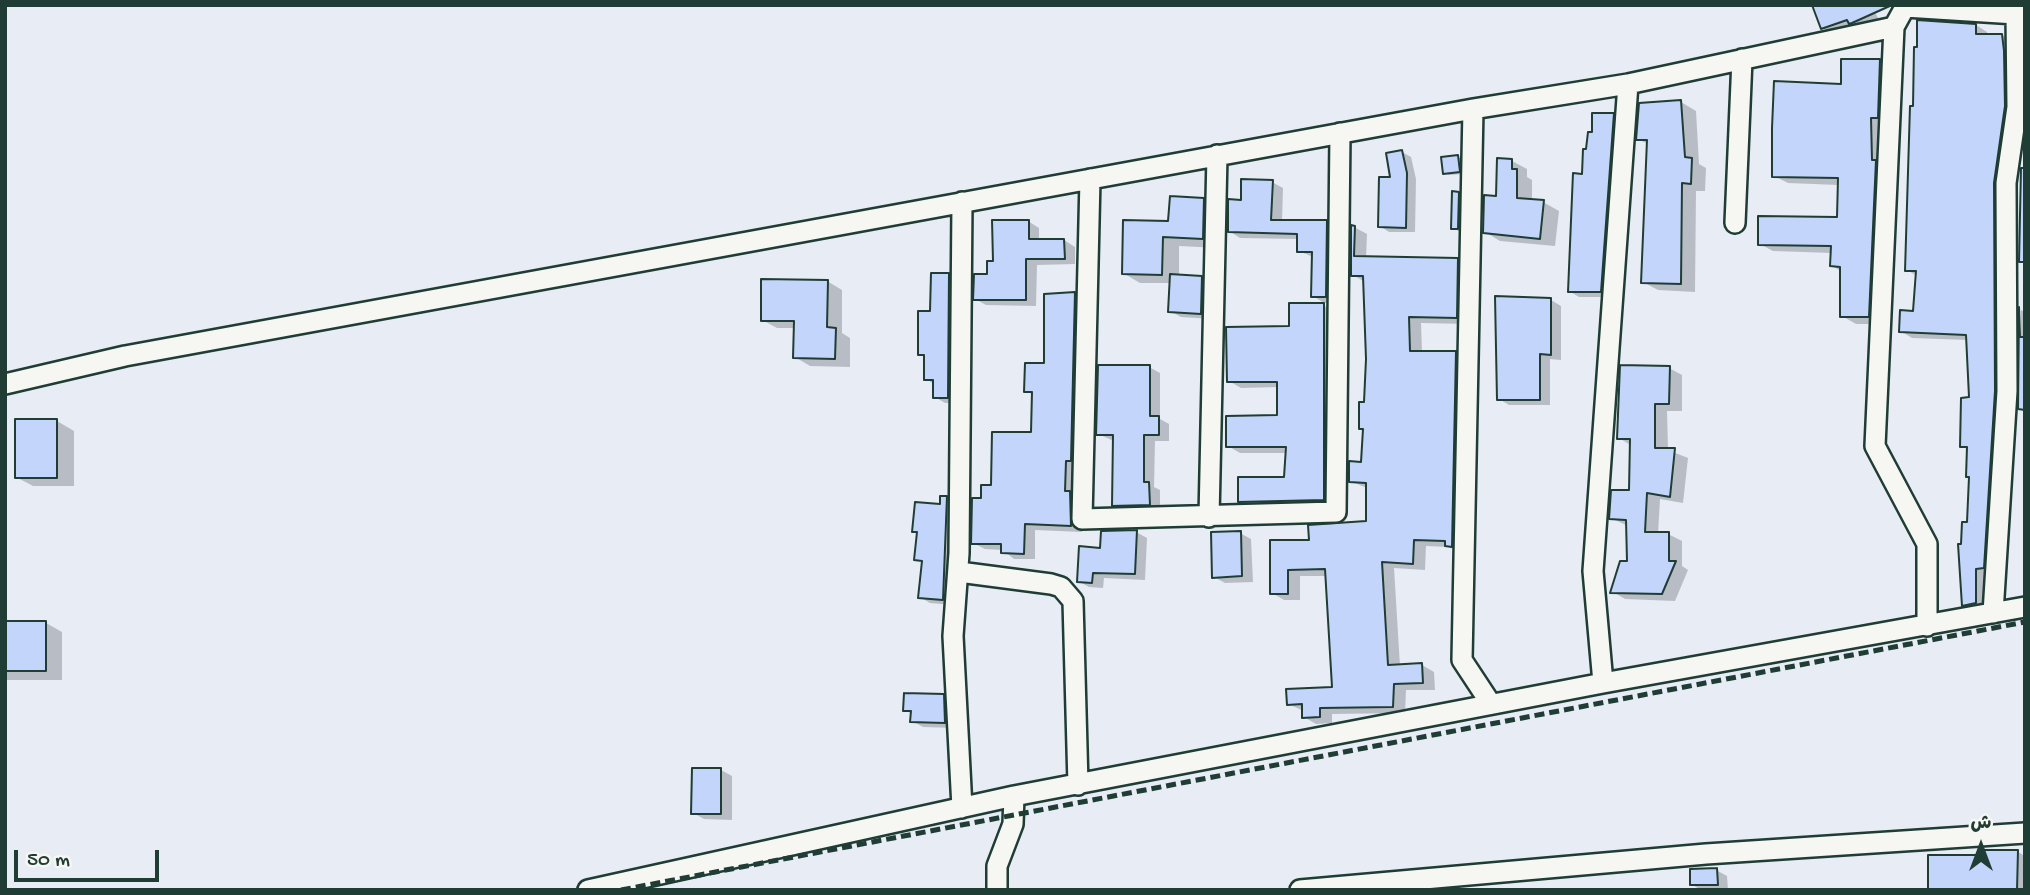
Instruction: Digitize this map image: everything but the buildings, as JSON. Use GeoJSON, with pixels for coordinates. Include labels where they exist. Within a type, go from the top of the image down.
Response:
{"type":"FeatureCollection","features":[{"type":"Feature","properties":{"kind":"street"},"geometry":{"type":"LineString","coordinates":[[1927,626],[1927,544],[1875,446],[1894,27],[1904,6],[2020,13],[2017,107],[2006,183],[2007,391],[1993,613]]}},
{"type":"Feature","properties":{"kind":"street"},"geometry":{"type":"LineString","coordinates":[[5,384],[138,353],[1340,132],[1628,84],[1894,27]]}},
{"type":"Feature","properties":{"kind":"street"},"geometry":{"type":"LineString","coordinates":[[1735,223],[1742,59]]}},
{"type":"Feature","properties":{"kind":"street"},"geometry":{"type":"LineString","coordinates":[[1603,683],[1592,571],[1628,84]]}},
{"type":"Feature","properties":{"kind":"street"},"geometry":{"type":"LineString","coordinates":[[1473,108],[1462,660],[1491,704]]}},
{"type":"Feature","properties":{"kind":"street"},"geometry":{"type":"LineString","coordinates":[[1090,178],[1082,519],[1336,512],[1340,132]]}},
{"type":"Feature","properties":{"kind":"street"},"geometry":{"type":"LineString","coordinates":[[1209,517],[1217,155]]}},
{"type":"Feature","properties":{"kind":"street"},"geometry":{"type":"LineString","coordinates":[[962,202],[958,572],[953,666],[962,808]]}},
{"type":"Feature","properties":{"kind":"street"},"geometry":{"type":"LineString","coordinates":[[958,572],[1051,584],[1060,587],[1073,601],[1078,785]]}},
{"type":"Feature","properties":{"kind":"street"},"geometry":{"type":"LineString","coordinates":[[588,890],[1014,796],[1603,683],[2025,607]]}},
{"type":"Feature","properties":{"kind":"street"},"geometry":{"type":"LineString","coordinates":[[997,890],[997,866],[1013,824],[1014,796]]}},
{"type":"Feature","properties":{"kind":"street"},"geometry":{"type":"LineString","coordinates":[[1300,890],[1706,854],[2025,833]]}},
{"type":"Feature","properties":{"kind":"railway"},"geometry":{"type":"LineString","coordinates":[[621,890],[2025,622]]}}]}
